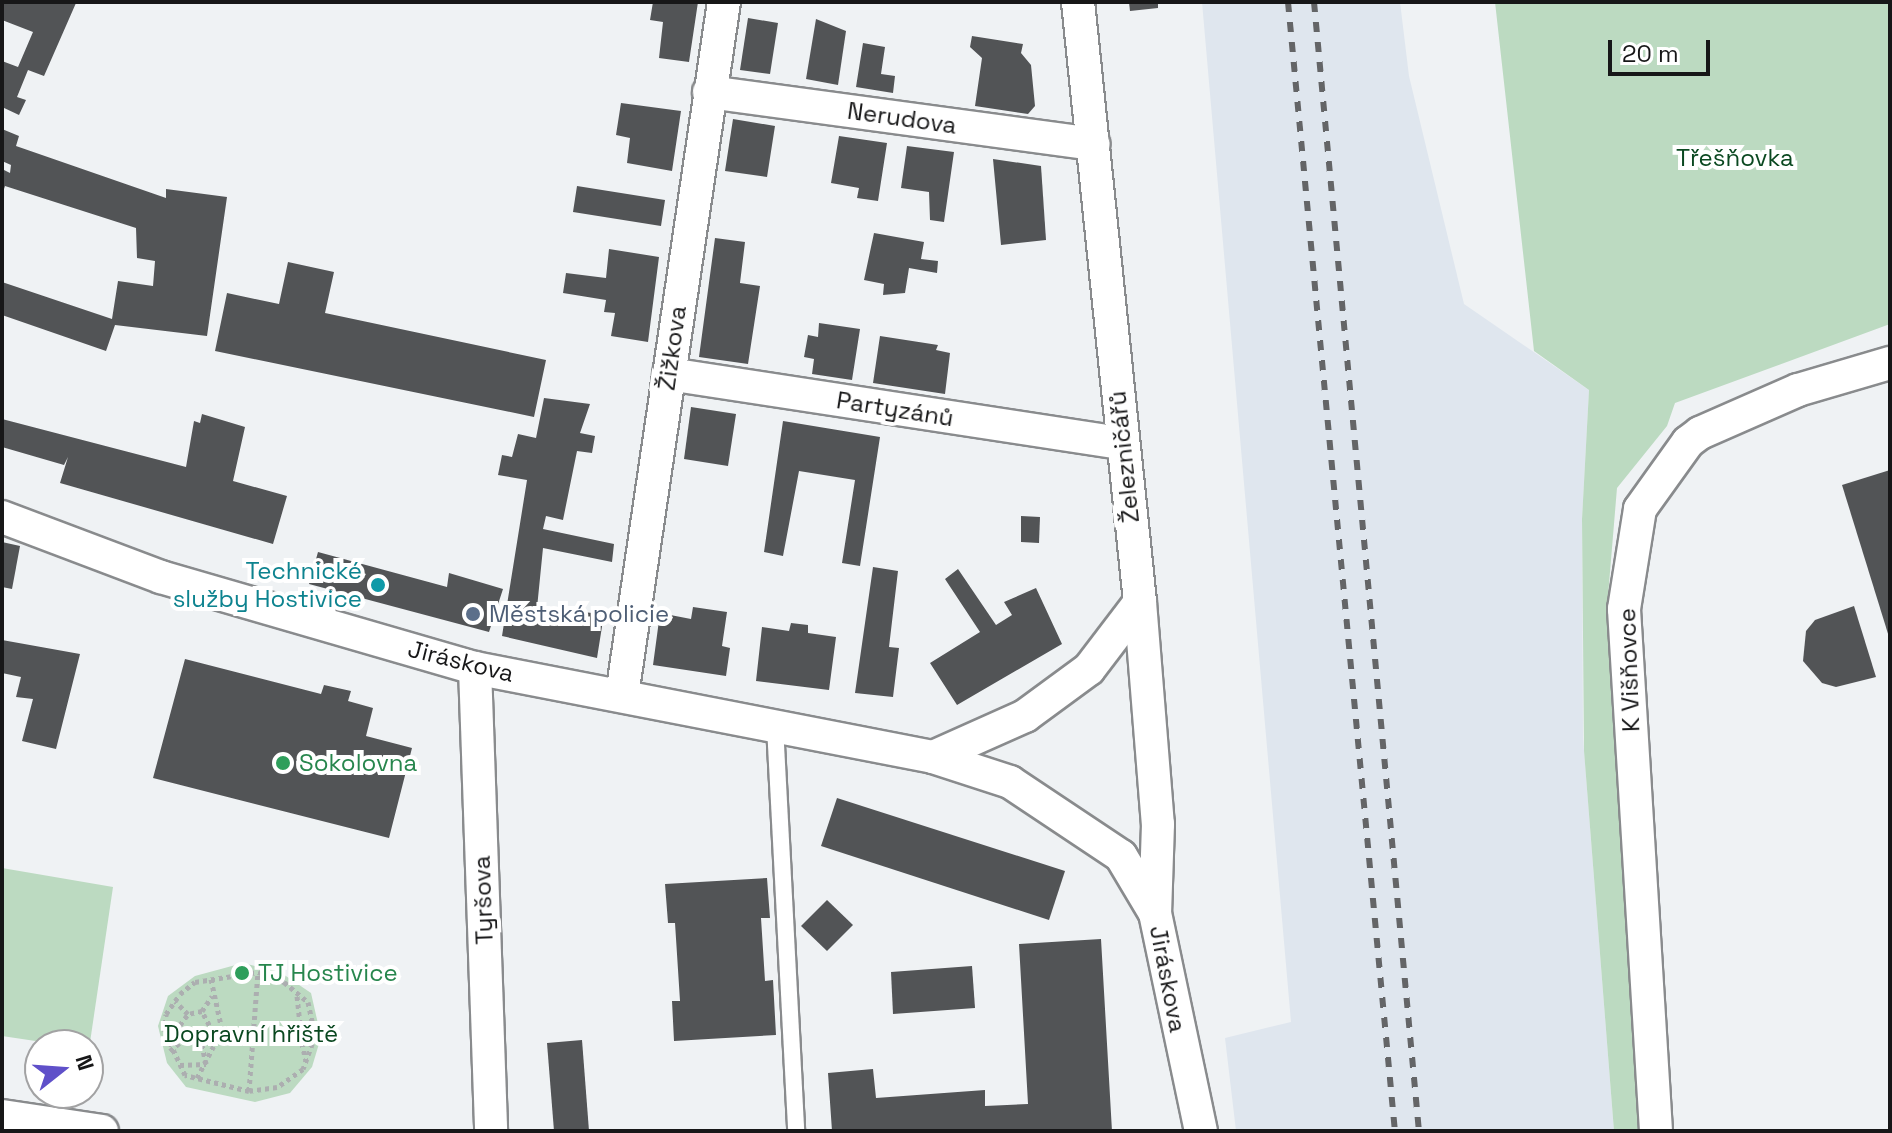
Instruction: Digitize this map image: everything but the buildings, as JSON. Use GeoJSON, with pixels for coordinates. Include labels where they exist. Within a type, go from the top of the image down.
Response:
{"type":"FeatureCollection","features":[{"type":"Feature","properties":{"kind":"street","name":"Žižkova"},"geometry":{"type":"LineString","coordinates":[[622,695],[724,2]]}},
{"type":"Feature","properties":{"kind":"street","name":"Železničářů"},"geometry":{"type":"LineString","coordinates":[[1078,2],[1121,443],[1140,602],[1158,824],[1155,913]]}},
{"type":"Feature","properties":{"kind":"street","name":"Nerudova"},"geometry":{"type":"LineString","coordinates":[[709,92],[1094,144]]}},
{"type":"Feature","properties":{"kind":"street","name":"K Višňovce"},"geometry":{"type":"LineString","coordinates":[[1656,1131],[1624,609],[1640,509],[1688,442],[1700,433],[1798,390],[1890,363]]}},
{"type":"Feature","properties":{"kind":"street","name":"Partyzánů"},"geometry":{"type":"LineString","coordinates":[[669,374],[1121,443]]}},
{"type":"Feature","properties":{"kind":"street","name":"Jiráskova"},"geometry":{"type":"LineString","coordinates":[[2,517],[161,577],[475,668],[933,757],[1010,782],[1121,856],[1155,913],[1201,1131]]}},
{"type":"Feature","properties":{"kind":"street"},"geometry":{"type":"LineString","coordinates":[[933,757],[1025,716],[1076,679],[1140,602]]}},
{"type":"Feature","properties":{"kind":"street","name":"Tyršova"},"geometry":{"type":"LineString","coordinates":[[475,668],[491,1131]]}},
{"type":"Feature","properties":{"kind":"street"},"geometry":{"type":"LineString","coordinates":[[2,1116],[102,1131]]}},
{"type":"Feature","properties":{"kind":"lane"},"geometry":{"type":"LineString","coordinates":[[775,726],[796,1131]]}},
{"type":"Feature","properties":{"kind":"path"},"geometry":{"type":"LineString","coordinates":[[249,1091],[258,972]]}},
{"type":"Feature","properties":{"kind":"path"},"geometry":{"type":"LineString","coordinates":[[258,972],[296,992],[308,1002],[315,1036],[306,1061],[277,1087],[249,1091],[185,1075],[170,1051],[166,1014],[175,1001],[195,982],[258,972]]}},
{"type":"Feature","properties":{"kind":"path"},"geometry":{"type":"LineString","coordinates":[[197,1078],[222,1030],[211,979]]}},
{"type":"Feature","properties":{"kind":"path"},"geometry":{"type":"LineString","coordinates":[[185,1038],[180,1025],[188,1014],[202,1011],[213,991]]}},
{"type":"Feature","properties":{"kind":"path"},"geometry":{"type":"LineString","coordinates":[[286,1035],[300,1024],[296,992]]}},
{"type":"Feature","properties":{"kind":"path"},"geometry":{"type":"LineString","coordinates":[[175,1001],[188,1014]]}},
{"type":"Feature","properties":{"kind":"path"},"geometry":{"type":"LineString","coordinates":[[185,1038],[201,1041],[213,1032],[202,1011]]}},
{"type":"Feature","properties":{"kind":"path"},"geometry":{"type":"LineString","coordinates":[[222,1030],[315,1036]]}},
{"type":"Feature","properties":{"kind":"path"},"geometry":{"type":"LineString","coordinates":[[300,1035],[306,1061]]}},
{"type":"Feature","properties":{"kind":"path"},"geometry":{"type":"LineString","coordinates":[[170,1051],[185,1038]]}},
{"type":"Feature","properties":{"kind":"path"},"geometry":{"type":"LineString","coordinates":[[201,1041],[206,1064]]}},
{"type":"Feature","properties":{"kind":"path"},"geometry":{"type":"LineString","coordinates":[[179,1065],[206,1064]]}},
{"type":"Feature","properties":{"kind":"shaded area"},"geometry":{"type":"Polygon","coordinates":[[[1202,2],[1400,2],[1409,76],[1464,304],[1589,390],[1582,519],[1583,738],[1614,1131],[1236,1131],[1225,1038],[1291,1022],[1202,2]]]}},
{"type":"Feature","properties":{"kind":"green space","name":"Třešňovka"},"geometry":{"type":"Polygon","coordinates":[[[1495,2],[1890,2],[1890,324],[1675,403],[1667,426],[1617,488],[1607,608],[1643,1131],[1614,1131],[1584,751],[1582,519],[1589,390],[1534,351],[1495,2]]]}},
{"type":"Feature","properties":{"kind":"green space"},"geometry":{"type":"Polygon","coordinates":[[[2,868],[113,887],[92,1029],[24,1029],[24,1039],[2,1036],[2,868]]]}},
{"type":"Feature","properties":{"kind":"green space","name":"Dopravní hřiště"},"geometry":{"type":"Polygon","coordinates":[[[243,963],[280,972],[311,993],[321,1037],[312,1067],[290,1093],[255,1102],[186,1087],[167,1063],[158,1026],[168,996],[195,976],[243,963]]]}},
{"type":"Feature","properties":{"kind":"railway"},"geometry":{"type":"LineString","coordinates":[[1288,2],[1395,1131]]}},
{"type":"Feature","properties":{"kind":"railway"},"geometry":{"type":"LineString","coordinates":[[1314,2],[1419,1131]]}},
{"type":"Feature","properties":{"kind":"place","name":"Technické služby Hostivice"},"geometry":{"type":"Point","coordinates":[378,585]}},
{"type":"Feature","properties":{"kind":"place","name":"Městská policie"},"geometry":{"type":"Point","coordinates":[473,614]}},
{"type":"Feature","properties":{"kind":"place","name":"Sokolovna"},"geometry":{"type":"Point","coordinates":[283,763]}},
{"type":"Feature","properties":{"kind":"place","name":"TJ Hostivice"},"geometry":{"type":"Point","coordinates":[242,973]}}]}
